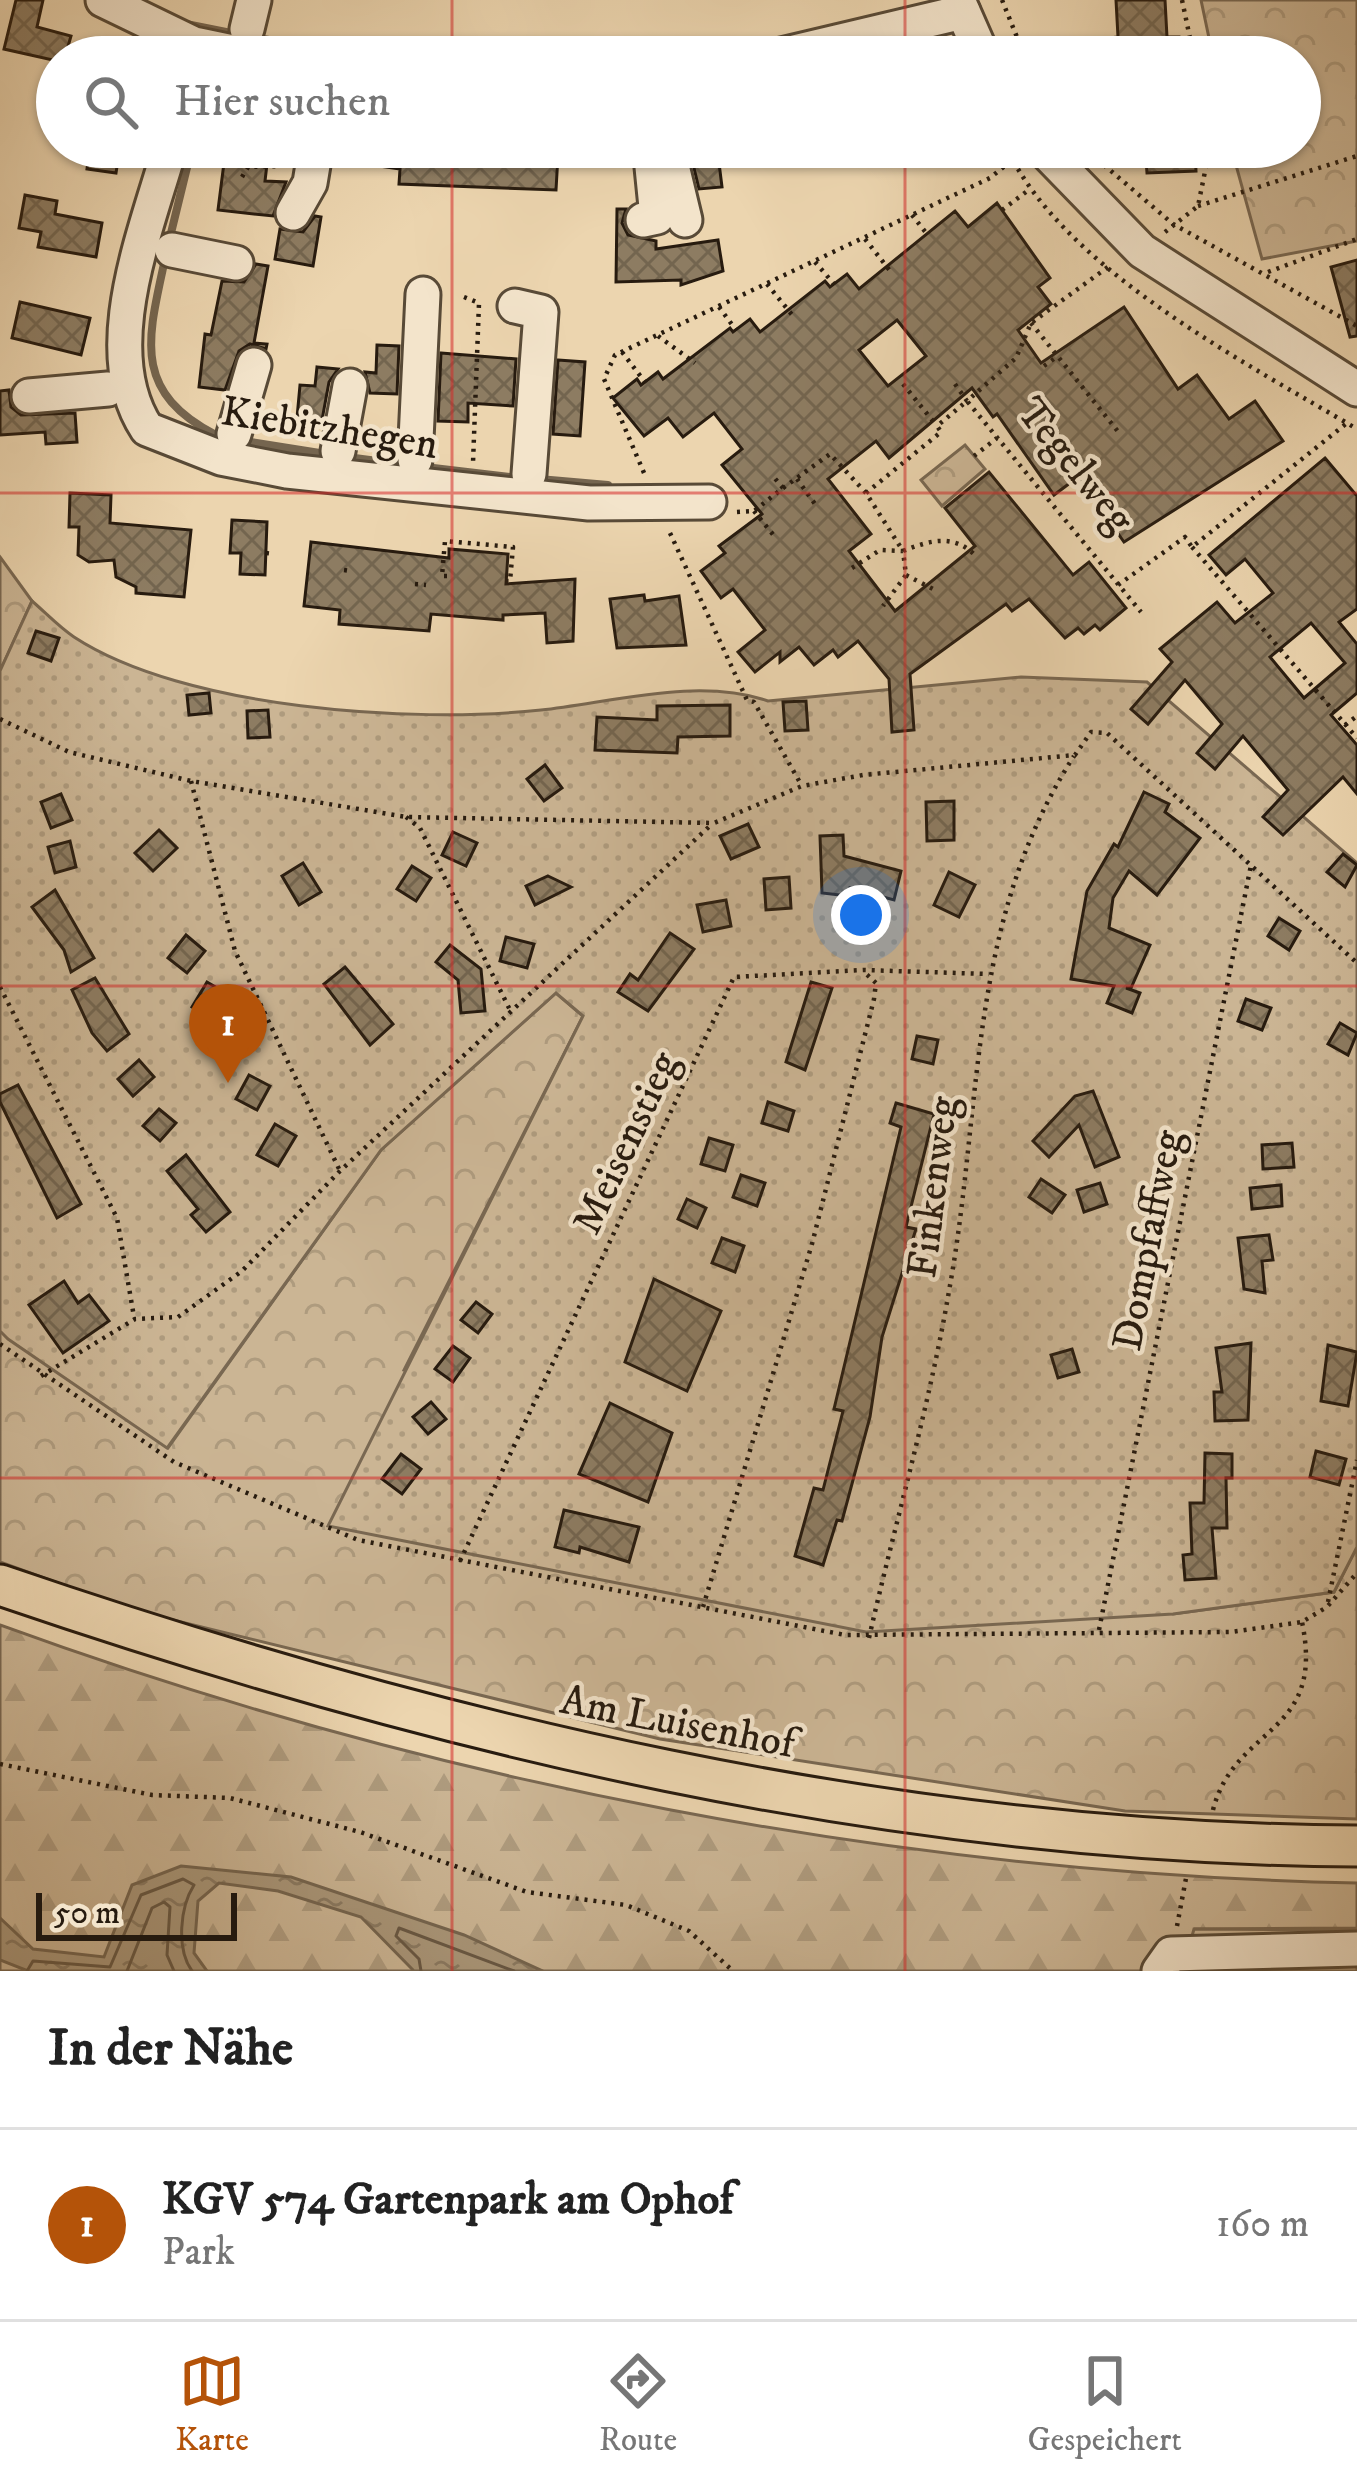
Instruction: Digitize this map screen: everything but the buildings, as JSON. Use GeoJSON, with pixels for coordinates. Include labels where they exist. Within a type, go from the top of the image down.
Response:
{"type":"FeatureCollection","features":[{"type":"Feature","properties":{"kind":"main road","name":"Am Luisenhof"},"geometry":{"type":"LineString","coordinates":[[0,1585],[349,1695],[662,1769],[1026,1824],[1357,1846]]}},
{"type":"Feature","properties":{"kind":"street"},"geometry":{"type":"LineString","coordinates":[[104,0],[165,36]]}},
{"type":"Feature","properties":{"kind":"street"},"geometry":{"type":"LineString","coordinates":[[850,36],[960,6],[973,36]]}},
{"type":"Feature","properties":{"kind":"street","name":"Kiebitzhegen"},"geometry":{"type":"LineString","coordinates":[[165,168],[128,318],[127,386],[147,429],[221,458],[287,471],[526,499],[626,506],[655,500],[709,502]]}},
{"type":"Feature","properties":{"kind":"street"},"geometry":{"type":"LineString","coordinates":[[299,194],[308,168]]}},
{"type":"Feature","properties":{"kind":"street"},"geometry":{"type":"LineString","coordinates":[[644,220],[657,217],[652,168]]}},
{"type":"Feature","properties":{"kind":"street"},"geometry":{"type":"LineString","coordinates":[[673,168],[685,220]]}},
{"type":"Feature","properties":{"kind":"street"},"geometry":{"type":"LineString","coordinates":[[1044,168],[1142,251],[1357,389]]}},
{"type":"Feature","properties":{"kind":"street"},"geometry":{"type":"LineString","coordinates":[[172,250],[236,262]]}},
{"type":"Feature","properties":{"kind":"street"},"geometry":{"type":"LineString","coordinates":[[415,460],[434,294]]}},
{"type":"Feature","properties":{"kind":"street"},"geometry":{"type":"LineString","coordinates":[[531,469],[535,308]]}},
{"type":"Feature","properties":{"kind":"street"},"geometry":{"type":"LineString","coordinates":[[234,434],[254,365]]}},
{"type":"Feature","properties":{"kind":"street"},"geometry":{"type":"LineString","coordinates":[[338,451],[350,386]]}},
{"type":"Feature","properties":{"kind":"street"},"geometry":{"type":"LineString","coordinates":[[29,396],[108,389]]}},
{"type":"Feature","properties":{"kind":"street"},"geometry":{"type":"LineString","coordinates":[[1165,1962],[1357,1949]]}},
{"type":"Feature","properties":{"kind":"path"},"geometry":{"type":"LineString","coordinates":[[1002,0],[1017,36]]}},
{"type":"Feature","properties":{"kind":"path"},"geometry":{"type":"LineString","coordinates":[[1182,0],[1190,36]]}},
{"type":"Feature","properties":{"kind":"path"},"geometry":{"type":"LineString","coordinates":[[1321,167],[1357,156]]}},
{"type":"Feature","properties":{"kind":"path"},"geometry":{"type":"LineString","coordinates":[[242,177],[247,168]]}},
{"type":"Feature","properties":{"kind":"path"},"geometry":{"type":"LineString","coordinates":[[250,168],[299,194]]}},
{"type":"Feature","properties":{"kind":"path"},"geometry":{"type":"LineString","coordinates":[[802,786],[754,702],[747,700],[655,500],[604,379],[606,366],[622,352],[1005,168]]}},
{"type":"Feature","properties":{"kind":"path"},"geometry":{"type":"LineString","coordinates":[[1108,168],[1173,224],[1268,272],[1357,326]]}},
{"type":"Feature","properties":{"kind":"path"},"geometry":{"type":"LineString","coordinates":[[1198,206],[1206,168]]}},
{"type":"Feature","properties":{"kind":"path"},"geometry":{"type":"LineString","coordinates":[[1142,251],[1198,206],[1319,168]]}},
{"type":"Feature","properties":{"kind":"path"},"geometry":{"type":"LineString","coordinates":[[1002,210],[1030,189]]}},
{"type":"Feature","properties":{"kind":"path"},"geometry":{"type":"LineString","coordinates":[[912,215],[927,234]]}},
{"type":"Feature","properties":{"kind":"path"},"geometry":{"type":"LineString","coordinates":[[865,238],[891,272]]}},
{"type":"Feature","properties":{"kind":"path"},"geometry":{"type":"LineString","coordinates":[[1268,272],[1357,239]]}},
{"type":"Feature","properties":{"kind":"path"},"geometry":{"type":"LineString","coordinates":[[815,262],[834,284]]}},
{"type":"Feature","properties":{"kind":"path","name":"Tegelweg"},"geometry":{"type":"LineString","coordinates":[[866,493],[941,432],[937,426],[1016,358],[1031,323],[1108,267]]}},
{"type":"Feature","properties":{"kind":"path"},"geometry":{"type":"LineString","coordinates":[[767,284],[793,316]]}},
{"type":"Feature","properties":{"kind":"path"},"geometry":{"type":"LineString","coordinates":[[415,460],[473,465],[479,303],[434,294]]}},
{"type":"Feature","properties":{"kind":"path"},"geometry":{"type":"LineString","coordinates":[[719,307],[736,330]]}},
{"type":"Feature","properties":{"kind":"path"},"geometry":{"type":"LineString","coordinates":[[1031,323],[1120,434]]}},
{"type":"Feature","properties":{"kind":"path"},"geometry":{"type":"LineString","coordinates":[[658,336],[695,363]]}},
{"type":"Feature","properties":{"kind":"path"},"geometry":{"type":"LineString","coordinates":[[622,352],[645,382]]}},
{"type":"Feature","properties":{"kind":"path"},"geometry":{"type":"LineString","coordinates":[[1044,366],[1058,356]]}},
{"type":"Feature","properties":{"kind":"path"},"geometry":{"type":"LineString","coordinates":[[903,384],[937,426]]}},
{"type":"Feature","properties":{"kind":"path","name":"Tegelweg"},"geometry":{"type":"LineString","coordinates":[[955,384],[1141,612]]}},
{"type":"Feature","properties":{"kind":"path","name":"Tegelweg"},"geometry":{"type":"LineString","coordinates":[[1192,547],[1347,423]]}},
{"type":"Feature","properties":{"kind":"path"},"geometry":{"type":"LineString","coordinates":[[974,457],[997,438]]}},
{"type":"Feature","properties":{"kind":"path"},"geometry":{"type":"LineString","coordinates":[[814,448],[823,459]]}},
{"type":"Feature","properties":{"kind":"path"},"geometry":{"type":"LineString","coordinates":[[709,502],[735,512],[754,511],[830,454],[866,493],[903,551],[906,575],[883,606]]}},
{"type":"Feature","properties":{"kind":"path"},"geometry":{"type":"LineString","coordinates":[[772,475],[783,488]]}},
{"type":"Feature","properties":{"kind":"path"},"geometry":{"type":"LineString","coordinates":[[796,478],[814,504]]}},
{"type":"Feature","properties":{"kind":"path"},"geometry":{"type":"LineString","coordinates":[[754,511],[775,537]]}},
{"type":"Feature","properties":{"kind":"path","name":"Tegelweg"},"geometry":{"type":"LineString","coordinates":[[1118,585],[1186,537],[1357,738]]}},
{"type":"Feature","properties":{"kind":"path"},"geometry":{"type":"LineString","coordinates":[[851,568],[880,550],[903,551],[932,539],[952,541],[977,557]]}},
{"type":"Feature","properties":{"kind":"path"},"geometry":{"type":"LineString","coordinates":[[447,577],[442,576],[445,542],[513,547],[510,581],[506,580]]}},
{"type":"Feature","properties":{"kind":"path"},"geometry":{"type":"LineString","coordinates":[[266,553],[274,554]]}},
{"type":"Feature","properties":{"kind":"path"},"geometry":{"type":"LineString","coordinates":[[906,575],[935,590]]}},
{"type":"Feature","properties":{"kind":"path"},"geometry":{"type":"LineString","coordinates":[[415,584],[426,585]]}},
{"type":"Feature","properties":{"kind":"path"},"geometry":{"type":"LineString","coordinates":[[1345,725],[1357,716]]}},
{"type":"Feature","properties":{"kind":"path"},"geometry":{"type":"LineString","coordinates":[[0,719],[68,752],[191,781],[406,817],[714,823]]}},
{"type":"Feature","properties":{"kind":"path"},"geometry":{"type":"LineString","coordinates":[[41,1376],[135,1319],[178,1317],[242,1271],[340,1171],[714,823],[802,786],[863,775],[1075,754],[1091,732],[1107,734],[1357,963]]}},
{"type":"Feature","properties":{"kind":"path","name":"Finkenweg"},"geometry":{"type":"LineString","coordinates":[[869,1638],[950,1291],[988,974],[1011,882],[1037,813],[1075,754]]}},
{"type":"Feature","properties":{"kind":"path"},"geometry":{"type":"LineString","coordinates":[[191,781],[235,951],[340,1171]]}},
{"type":"Feature","properties":{"kind":"path"},"geometry":{"type":"LineString","coordinates":[[406,817],[420,828],[510,1010]]}},
{"type":"Feature","properties":{"kind":"path","name":"Dompfaffweg"},"geometry":{"type":"LineString","coordinates":[[1099,1630],[1252,862]]}},
{"type":"Feature","properties":{"kind":"path"},"geometry":{"type":"LineString","coordinates":[[703,1607],[812,1244],[874,999],[876,982],[863,970]]}},
{"type":"Feature","properties":{"kind":"path","name":"Meisenstieg"},"geometry":{"type":"LineString","coordinates":[[459,1564],[734,976],[863,970],[988,974]]}},
{"type":"Feature","properties":{"kind":"path"},"geometry":{"type":"LineString","coordinates":[[0,986],[117,1218],[135,1319]]}},
{"type":"Feature","properties":{"kind":"path"},"geometry":{"type":"LineString","coordinates":[[0,1343],[41,1376],[174,1462],[358,1540],[459,1564],[869,1638],[1099,1630],[1231,1632],[1302,1622],[1327,1607],[1357,1573]]}},
{"type":"Feature","properties":{"kind":"path"},"geometry":{"type":"LineString","coordinates":[[1327,1607],[1357,1460]]}},
{"type":"Feature","properties":{"kind":"path"},"geometry":{"type":"LineString","coordinates":[[1233,1814],[1213,1814],[1219,1789],[1243,1754],[1284,1723],[1304,1680],[1308,1652],[1302,1622]]}},
{"type":"Feature","properties":{"kind":"path"},"geometry":{"type":"LineString","coordinates":[[0,1764],[152,1795],[230,1798],[360,1832],[526,1892],[626,1905],[688,1931],[733,1971]]}},
{"type":"Feature","properties":{"kind":"path"},"geometry":{"type":"LineString","coordinates":[[1165,1962],[1187,1867]]}},
{"type":"Feature","properties":{"kind":"green space"},"geometry":{"type":"Polygon","coordinates":[[[1201,0],[1357,0],[1357,241],[1262,259],[1237,168],[1321,168],[1321,36],[1209,36],[1201,0]]]}},
{"type":"Feature","properties":{"kind":"green space"},"geometry":{"type":"Polygon","coordinates":[[[965,445],[985,469],[942,506],[921,480],[965,445]]]}},
{"type":"Feature","properties":{"kind":"green space"},"geometry":{"type":"Polygon","coordinates":[[[0,557],[32,601],[0,671],[0,557]]]}},
{"type":"Feature","properties":{"kind":"green space"},"geometry":{"type":"Polygon","coordinates":[[[32,601],[74,637],[120,661],[175,681],[301,706],[366,712],[489,714],[685,691],[741,694],[768,701],[1021,677],[1147,682],[1357,863],[1357,1547],[1334,1592],[1173,1614],[866,1632],[328,1526],[583,1016],[556,993],[381,1150],[167,1448],[8,1339],[0,1331],[0,671],[32,601]]]}},
{"type":"Feature","properties":{"kind":"green space"},"geometry":{"type":"Polygon","coordinates":[[[556,993],[583,1016],[404,1370],[1173,1614],[1334,1592],[1357,1547],[1357,1819],[1125,1811],[660,1739],[132,1610],[0,1562],[0,1331],[168,1448],[381,1150],[556,993]]]}},
{"type":"Feature","properties":{"kind":"green space"},"geometry":{"type":"Polygon","coordinates":[[[0,1625],[330,1731],[668,1810],[1012,1861],[1184,1876],[1357,1883],[1357,1928],[1195,1929],[1182,1971],[0,1971],[0,1625]]]}},
{"type":"Feature","properties":{"kind":"green space"},"geometry":{"type":"Polygon","coordinates":[[[1194,1929],[1357,1930],[1357,1971],[1182,1971],[1194,1929]]]}},
{"type":"Feature","properties":{"kind":"water"},"geometry":{"type":"Polygon","coordinates":[[[181,1866],[291,1877],[464,1935],[543,1971],[414,1971],[361,1917],[278,1891],[219,1883],[198,1901],[194,1953],[207,1971],[28,1971],[0,1960],[0,1918],[33,1949],[104,1957],[132,1885],[181,1866]]]}},
{"type":"Feature","properties":{"kind":"waterway"},"geometry":{"type":"LineString","coordinates":[[186,24],[236,34]]}},
{"type":"Feature","properties":{"kind":"waterway"},"geometry":{"type":"LineString","coordinates":[[171,233],[187,168]]}},
{"type":"Feature","properties":{"kind":"waterway"},"geometry":{"type":"LineString","coordinates":[[165,259],[151,338],[158,381],[189,418],[216,435]]}},
{"type":"Feature","properties":{"kind":"waterway"},"geometry":{"type":"LineString","coordinates":[[238,440],[326,454]]}},
{"type":"Feature","properties":{"kind":"waterway"},"geometry":{"type":"LineString","coordinates":[[347,457],[400,464]]}},
{"type":"Feature","properties":{"kind":"waterway"},"geometry":{"type":"LineString","coordinates":[[425,467],[519,478]]}},
{"type":"Feature","properties":{"kind":"waterway"},"geometry":{"type":"LineString","coordinates":[[539,479],[608,485]]}},
{"type":"Feature","properties":{"kind":"place","name":"KGV 574 Gartenpark am Ophof"},"geometry":{"type":"Point","coordinates":[228,1083]}}]}
